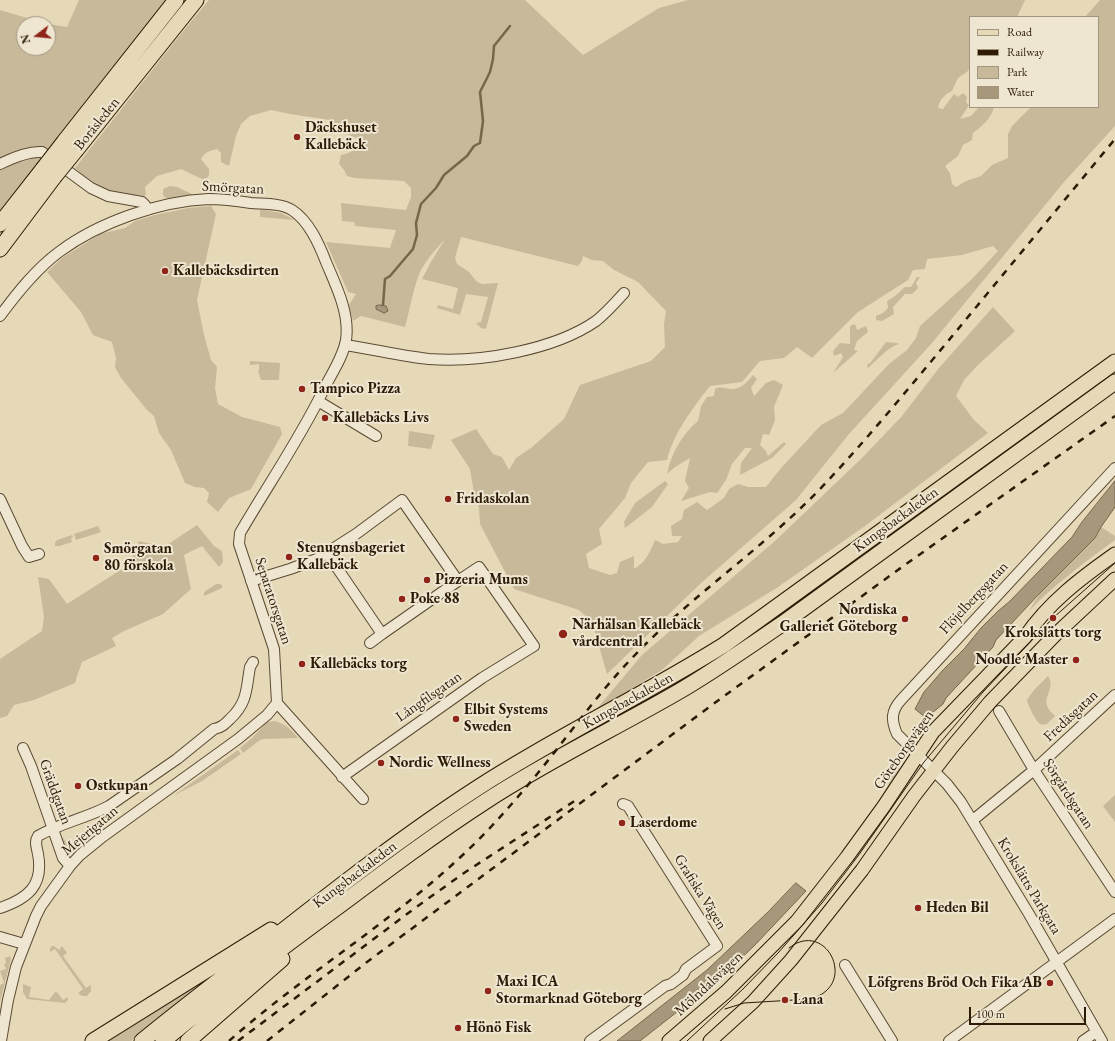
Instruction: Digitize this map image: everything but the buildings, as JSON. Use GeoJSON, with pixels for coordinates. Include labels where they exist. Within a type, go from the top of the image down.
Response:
{"type":"FeatureCollection","features":[{"type":"Feature","properties":{"kind":"highway","name":"Boråsleden"},"geometry":{"type":"LineString","coordinates":[[70,146],[176,0]]}},
{"type":"Feature","properties":{"kind":"highway","name":"Boråsleden"},"geometry":{"type":"LineString","coordinates":[[0,224],[48,173],[196,0]]}},
{"type":"Feature","properties":{"kind":"highway","name":"Boråsleden"},"geometry":{"type":"LineString","coordinates":[[0,249],[48,173]]}},
{"type":"Feature","properties":{"kind":"highway","name":"Kungsbackaleden"},"geometry":{"type":"LineString","coordinates":[[142,1041],[320,901],[442,812],[510,767],[545,746],[673,676],[724,645],[1115,362]]}},
{"type":"Feature","properties":{"kind":"highway","name":"Kungsbackaleden"},"geometry":{"type":"LineString","coordinates":[[163,1041],[259,965],[401,860],[485,801],[553,761],[679,692],[731,659],[788,620],[1115,382]]}},
{"type":"Feature","properties":{"kind":"highway"},"geometry":{"type":"LineString","coordinates":[[92,1041],[256,938],[320,901]]}},
{"type":"Feature","properties":{"kind":"highway"},"geometry":{"type":"LineString","coordinates":[[188,1041],[296,947],[340,905]]}},
{"type":"Feature","properties":{"kind":"main road","name":"Göteborgsvägen"},"geometry":{"type":"LineString","coordinates":[[770,948],[797,921],[847,858],[936,728],[1025,637],[1049,606],[1061,595],[1115,554]]}},
{"type":"Feature","properties":{"kind":"main road"},"geometry":{"type":"LineString","coordinates":[[710,1041],[753,1002],[782,970],[862,870],[914,796],[952,747],[990,702],[1054,635],[1115,579]]}},
{"type":"Feature","properties":{"kind":"main road","name":"Mölndalsvägen"},"geometry":{"type":"LineString","coordinates":[[669,1041],[726,992],[770,948]]}},
{"type":"Feature","properties":{"kind":"street"},"geometry":{"type":"LineString","coordinates":[[0,164],[24,155],[42,152],[91,188],[108,196],[142,202],[146,205],[147,210]]}},
{"type":"Feature","properties":{"kind":"street","name":"Smörgatan"},"geometry":{"type":"LineString","coordinates":[[0,316],[19,291],[43,266],[60,252],[96,229],[147,210],[182,202],[213,199],[271,204],[285,207],[292,210],[304,221],[310,230],[339,293],[345,318],[345,345],[318,401]]}},
{"type":"Feature","properties":{"kind":"street"},"geometry":{"type":"LineString","coordinates":[[345,345],[429,359],[466,358],[506,354],[550,342],[575,333],[596,320],[624,293]]}},
{"type":"Feature","properties":{"kind":"street"},"geometry":{"type":"LineString","coordinates":[[318,401],[376,436]]}},
{"type":"Feature","properties":{"kind":"street","name":"Separatorsgatan"},"geometry":{"type":"LineString","coordinates":[[277,703],[274,649],[250,581],[239,544],[240,533],[318,401]]}},
{"type":"Feature","properties":{"kind":"street","name":"Flöjelbergsgatan"},"geometry":{"type":"LineString","coordinates":[[917,755],[897,734],[894,728],[893,714],[895,707],[1113,470]]}},
{"type":"Feature","properties":{"kind":"street"},"geometry":{"type":"LineString","coordinates":[[0,499],[22,546],[29,557],[40,554]]}},
{"type":"Feature","properties":{"kind":"street"},"geometry":{"type":"LineString","coordinates":[[250,581],[317,559],[356,534],[402,500],[458,581],[370,643]]}},
{"type":"Feature","properties":{"kind":"street"},"geometry":{"type":"LineString","coordinates":[[327,553],[382,634]]}},
{"type":"Feature","properties":{"kind":"street","name":"Långfilsgatan"},"geometry":{"type":"LineString","coordinates":[[342,777],[482,678],[534,646],[479,567],[458,581]]}},
{"type":"Feature","properties":{"kind":"street","name":"Mejerigatan"},"geometry":{"type":"LineString","coordinates":[[0,908],[19,901],[36,884],[39,864],[36,839],[42,833],[98,812],[109,806],[195,746],[214,729],[220,728],[239,709],[245,699],[250,666],[253,662]]}},
{"type":"Feature","properties":{"kind":"street","name":"Fredåsgatan"},"geometry":{"type":"LineString","coordinates":[[973,820],[1034,770],[1115,695]]}},
{"type":"Feature","properties":{"kind":"street"},"geometry":{"type":"LineString","coordinates":[[277,703],[363,799]]}},
{"type":"Feature","properties":{"kind":"street","name":"Mejerigatan"},"geometry":{"type":"LineString","coordinates":[[2,1040],[11,987],[24,944],[41,906],[70,866],[80,855],[102,838],[242,736],[267,715],[277,703]]}},
{"type":"Feature","properties":{"kind":"street","name":"Sörgårdsgatan"},"geometry":{"type":"LineString","coordinates":[[999,711],[1034,770],[1115,892]]}},
{"type":"Feature","properties":{"kind":"street","name":"Gräddgatan"},"geometry":{"type":"LineString","coordinates":[[23,748],[31,766],[63,858],[70,866]]}},
{"type":"Feature","properties":{"kind":"street","name":"Krokslätts Parkgata"},"geometry":{"type":"LineString","coordinates":[[917,755],[956,794],[973,820],[1102,1041]]}},
{"type":"Feature","properties":{"kind":"street","name":"Grafiska Vägen"},"geometry":{"type":"LineString","coordinates":[[590,1041],[665,986],[671,984],[683,975],[686,970],[717,946],[628,806],[623,804]]}},
{"type":"Feature","properties":{"kind":"street"},"geometry":{"type":"LineString","coordinates":[[949,1041],[1115,919]]}},
{"type":"Feature","properties":{"kind":"street"},"geometry":{"type":"LineString","coordinates":[[0,937],[24,944]]}},
{"type":"Feature","properties":{"kind":"street"},"geometry":{"type":"LineString","coordinates":[[845,965],[892,1041]]}},
{"type":"Feature","properties":{"kind":"street"},"geometry":{"type":"LineString","coordinates":[[1083,1041],[1096,1032]]}},
{"type":"Feature","properties":{"kind":"green space"},"geometry":{"type":"Polygon","coordinates":[[[79,0],[167,0],[0,213],[0,10],[20,16],[16,16],[16,56],[56,56],[56,25],[67,27],[79,0]]]}},
{"type":"Feature","properties":{"kind":"green space"},"geometry":{"type":"Polygon","coordinates":[[[209,0],[525,0],[583,55],[659,8],[688,0],[1025,0],[1017,16],[969,16],[969,68],[968,71],[958,78],[952,91],[943,98],[938,108],[943,109],[954,94],[958,97],[963,93],[967,97],[966,102],[969,105],[960,119],[971,116],[978,108],[994,108],[988,119],[973,133],[972,140],[963,145],[958,156],[945,166],[950,173],[952,184],[956,187],[966,181],[981,176],[992,165],[1008,158],[1008,134],[1012,126],[1030,108],[1099,108],[1099,16],[1086,16],[1100,0],[1115,0],[1115,126],[1064,182],[932,343],[849,434],[796,500],[700,584],[607,674],[592,622],[579,610],[514,589],[480,524],[479,508],[474,493],[470,469],[451,440],[476,429],[493,454],[502,457],[509,470],[516,458],[531,448],[564,419],[580,385],[651,361],[665,347],[664,324],[666,311],[638,282],[614,270],[603,261],[592,260],[583,256],[582,261],[578,266],[461,237],[455,258],[457,264],[469,272],[476,281],[482,284],[498,283],[486,329],[481,328],[476,323],[481,322],[488,297],[466,294],[460,315],[437,308],[438,305],[453,309],[458,288],[422,279],[445,239],[428,259],[420,272],[413,292],[405,327],[361,316],[353,321],[349,305],[356,294],[348,292],[326,242],[390,248],[396,230],[355,226],[354,222],[342,221],[341,203],[406,210],[411,197],[411,188],[404,181],[355,178],[347,176],[339,164],[341,155],[348,153],[363,143],[359,139],[347,134],[337,124],[330,120],[271,110],[250,116],[241,124],[236,136],[229,166],[221,162],[221,153],[217,149],[212,150],[201,159],[209,169],[209,175],[207,178],[202,179],[181,169],[157,176],[145,187],[146,195],[141,197],[121,196],[102,189],[91,182],[75,168],[209,0]],[[993,246],[962,255],[927,259],[925,269],[913,270],[908,280],[858,312],[812,358],[797,347],[784,358],[760,361],[742,382],[710,386],[679,430],[667,460],[648,462],[631,483],[625,498],[599,529],[602,544],[586,554],[589,568],[610,575],[617,573],[620,562],[634,556],[634,569],[645,560],[655,540],[663,544],[678,542],[682,536],[672,536],[671,526],[682,519],[684,510],[697,502],[707,510],[724,498],[729,489],[738,484],[748,487],[766,487],[781,468],[821,425],[843,413],[889,364],[907,350],[916,338],[920,326],[972,279],[998,251],[993,246]]]}},
{"type":"Feature","properties":{"kind":"green space"},"geometry":{"type":"Polygon","coordinates":[[[170,186],[177,187],[196,196],[170,199],[166,198],[163,195],[163,189],[170,186]]]}},
{"type":"Feature","properties":{"kind":"green space"},"geometry":{"type":"Polygon","coordinates":[[[211,206],[216,214],[197,300],[211,360],[217,367],[215,388],[218,404],[242,417],[280,427],[282,434],[251,489],[229,498],[218,512],[207,502],[209,493],[204,488],[195,487],[185,483],[171,450],[159,433],[154,416],[147,410],[121,378],[115,367],[116,358],[112,342],[93,335],[81,312],[47,272],[62,258],[100,234],[125,228],[135,221],[155,215],[188,208],[211,206]]]}},
{"type":"Feature","properties":{"kind":"green space"},"geometry":{"type":"Polygon","coordinates":[[[260,209],[281,213],[295,220],[260,217],[260,209]]]}},
{"type":"Feature","properties":{"kind":"green space"},"geometry":{"type":"Polygon","coordinates":[[[917,277],[920,277],[916,283],[918,288],[912,294],[905,294],[893,307],[894,314],[882,321],[876,320],[876,316],[883,313],[888,308],[887,301],[905,287],[911,287],[917,277]]]}},
{"type":"Feature","properties":{"kind":"green space"},"geometry":{"type":"Polygon","coordinates":[[[993,307],[1015,331],[964,380],[956,396],[974,420],[988,433],[865,526],[778,587],[699,636],[662,670],[595,711],[642,655],[775,541],[861,459],[902,416],[939,368],[993,307]]]}},
{"type":"Feature","properties":{"kind":"green space"},"geometry":{"type":"Polygon","coordinates":[[[855,324],[857,330],[866,326],[868,332],[857,341],[854,350],[858,351],[833,373],[843,357],[841,353],[834,356],[833,351],[840,343],[850,344],[850,326],[855,324]]]}},
{"type":"Feature","properties":{"kind":"green space"},"geometry":{"type":"Polygon","coordinates":[[[886,342],[899,344],[887,351],[868,368],[867,365],[886,342]]]}},
{"type":"Feature","properties":{"kind":"green space"},"geometry":{"type":"Polygon","coordinates":[[[250,361],[280,363],[279,380],[261,380],[258,371],[259,364],[250,365],[250,361]]]}},
{"type":"Feature","properties":{"kind":"green space"},"geometry":{"type":"Polygon","coordinates":[[[753,375],[757,379],[751,388],[754,396],[766,383],[774,380],[783,385],[774,407],[775,420],[769,435],[763,434],[760,445],[766,451],[768,456],[784,442],[786,444],[772,458],[740,475],[741,463],[752,448],[745,448],[732,464],[726,480],[717,493],[710,492],[681,501],[689,488],[685,481],[690,458],[667,474],[671,459],[682,438],[698,421],[701,406],[707,397],[714,396],[715,389],[720,387],[731,389],[740,387],[753,375]]]}},
{"type":"Feature","properties":{"kind":"green space"},"geometry":{"type":"Polygon","coordinates":[[[409,431],[435,435],[431,449],[408,446],[409,431]]]}},
{"type":"Feature","properties":{"kind":"green space"},"geometry":{"type":"Polygon","coordinates":[[[665,481],[668,484],[652,507],[625,528],[624,522],[635,503],[665,481]]]}},
{"type":"Feature","properties":{"kind":"green space"},"geometry":{"type":"Polygon","coordinates":[[[197,525],[214,546],[222,551],[223,562],[219,567],[202,546],[184,555],[191,589],[163,614],[124,631],[112,638],[116,646],[82,662],[75,683],[34,700],[14,705],[7,716],[0,718],[0,659],[42,631],[44,617],[38,577],[49,579],[67,604],[130,564],[139,541],[164,547],[197,525]]]}},
{"type":"Feature","properties":{"kind":"green space"},"geometry":{"type":"Polygon","coordinates":[[[98,526],[101,532],[76,540],[74,534],[98,526]]]}},
{"type":"Feature","properties":{"kind":"green space"},"geometry":{"type":"Polygon","coordinates":[[[1101,527],[1115,536],[1115,540],[1060,582],[1029,611],[1040,593],[1095,538],[1101,527]]]}},
{"type":"Feature","properties":{"kind":"green space"},"geometry":{"type":"Polygon","coordinates":[[[72,535],[72,542],[55,546],[57,540],[72,535]]]}},
{"type":"Feature","properties":{"kind":"green space"},"geometry":{"type":"Polygon","coordinates":[[[216,584],[222,585],[222,588],[204,596],[204,592],[216,584]]]}},
{"type":"Feature","properties":{"kind":"green space"},"geometry":{"type":"Polygon","coordinates":[[[1048,676],[1051,685],[1047,704],[1048,708],[1055,716],[1047,724],[1042,725],[1034,717],[1027,700],[1034,690],[1048,676]]]}},
{"type":"Feature","properties":{"kind":"green space"},"geometry":{"type":"Polygon","coordinates":[[[274,721],[282,723],[288,727],[298,738],[260,740],[243,753],[240,748],[265,724],[274,721]]]}},
{"type":"Feature","properties":{"kind":"green space"},"geometry":{"type":"Polygon","coordinates":[[[238,750],[241,754],[202,781],[173,796],[238,750]]]}},
{"type":"Feature","properties":{"kind":"green space"},"geometry":{"type":"Polygon","coordinates":[[[897,766],[900,768],[899,773],[863,830],[807,898],[807,896],[859,831],[875,808],[892,776],[895,767],[897,766]]]}},
{"type":"Feature","properties":{"kind":"green space"},"geometry":{"type":"Polygon","coordinates":[[[1115,795],[1115,822],[1103,806],[1115,795]]]}},
{"type":"Feature","properties":{"kind":"green space"},"geometry":{"type":"Polygon","coordinates":[[[62,837],[73,850],[68,852],[64,849],[62,837]]]}},
{"type":"Feature","properties":{"kind":"green space"},"geometry":{"type":"Polygon","coordinates":[[[52,946],[59,950],[62,946],[67,953],[63,956],[86,988],[91,985],[91,991],[87,996],[82,996],[78,993],[83,989],[55,949],[50,952],[52,946]]]}},
{"type":"Feature","properties":{"kind":"green space"},"geometry":{"type":"Polygon","coordinates":[[[10,956],[11,959],[0,1002],[0,985],[4,983],[0,971],[6,969],[4,964],[6,963],[5,958],[10,956]]]}},
{"type":"Feature","properties":{"kind":"green space"},"geometry":{"type":"Polygon","coordinates":[[[228,963],[131,1041],[103,1041],[228,963]]]}},
{"type":"Feature","properties":{"kind":"green space"},"geometry":{"type":"Polygon","coordinates":[[[23,984],[31,987],[29,997],[49,1000],[56,991],[63,1000],[68,997],[68,1000],[65,1003],[27,999],[23,992],[23,984]]]}},
{"type":"Feature","properties":{"kind":"water"},"geometry":{"type":"Polygon","coordinates":[[[376,306],[386,306],[388,311],[384,313],[376,309],[376,306]]]}},
{"type":"Feature","properties":{"kind":"water"},"geometry":{"type":"Polygon","coordinates":[[[1115,481],[1115,507],[1095,538],[996,640],[993,647],[946,698],[943,704],[926,718],[915,709],[924,692],[943,670],[964,649],[981,628],[1010,601],[1072,537],[1082,522],[1115,481]]]}},
{"type":"Feature","properties":{"kind":"water"},"geometry":{"type":"Polygon","coordinates":[[[796,883],[806,891],[754,946],[719,979],[640,1041],[617,1041],[707,970],[796,883]]]}},
{"type":"Feature","properties":{"kind":"waterway"},"geometry":{"type":"LineString","coordinates":[[383,305],[385,279],[390,276],[413,249],[417,235],[416,223],[421,204],[436,188],[444,175],[467,156],[474,146],[480,143],[483,121],[480,92],[490,72],[494,46],[510,26]]}},
{"type":"Feature","properties":{"kind":"tram line"},"geometry":{"type":"LineString","coordinates":[[687,1041],[743,989],[778,953],[822,903],[858,856],[924,762],[983,692],[1053,618],[1115,563]]}},
{"type":"Feature","properties":{"kind":"tram line"},"geometry":{"type":"LineString","coordinates":[[725,1009],[744,1003],[810,999],[825,992],[833,981],[835,969],[832,957],[825,948],[815,941],[803,941],[789,948]]}},
{"type":"Feature","properties":{"kind":"railway"},"geometry":{"type":"LineString","coordinates":[[229,1041],[285,995],[399,909],[465,853],[485,833],[546,764],[595,701],[634,656],[679,613],[797,512],[851,455],[944,346],[1115,139]]}},
{"type":"Feature","properties":{"kind":"railway"},"geometry":{"type":"LineString","coordinates":[[267,1041],[367,962],[716,702],[902,567],[1115,416]]}},
{"type":"Feature","properties":{"kind":"railway"},"geometry":{"type":"LineString","coordinates":[[238,1041],[464,873],[576,800]]}},
{"type":"Feature","properties":{"kind":"place","name":"Däckshuset Kallebäck"},"geometry":{"type":"Point","coordinates":[297,137]}},
{"type":"Feature","properties":{"kind":"place","name":"Kallebäcksdirten"},"geometry":{"type":"Point","coordinates":[165,271]}},
{"type":"Feature","properties":{"kind":"place","name":"Tampico Pizza"},"geometry":{"type":"Point","coordinates":[302,389]}},
{"type":"Feature","properties":{"kind":"place","name":"Kallebäcks Livs"},"geometry":{"type":"Point","coordinates":[325,418]}},
{"type":"Feature","properties":{"kind":"place","name":"Fridaskolan"},"geometry":{"type":"Point","coordinates":[448,499]}},
{"type":"Feature","properties":{"kind":"place","name":"Stenugnsbageriet Kallebäck"},"geometry":{"type":"Point","coordinates":[289,557]}},
{"type":"Feature","properties":{"kind":"place","name":"Smörgatan 80 förskola"},"geometry":{"type":"Point","coordinates":[96,558]}},
{"type":"Feature","properties":{"kind":"place","name":"Pizzeria Mums"},"geometry":{"type":"Point","coordinates":[427,580]}},
{"type":"Feature","properties":{"kind":"place","name":"Poke 88"},"geometry":{"type":"Point","coordinates":[402,599]}},
{"type":"Feature","properties":{"kind":"place","name":"Krokslätts torg"},"geometry":{"type":"Point","coordinates":[1053,618]}},
{"type":"Feature","properties":{"kind":"place","name":"Nordiska Galleriet Göteborg"},"geometry":{"type":"Point","coordinates":[905,619]}},
{"type":"Feature","properties":{"kind":"place","name":"Närhälsan Kallebäck vårdcentral"},"geometry":{"type":"Point","coordinates":[563,634]}},
{"type":"Feature","properties":{"kind":"place","name":"Noodle Master"},"geometry":{"type":"Point","coordinates":[1076,660]}},
{"type":"Feature","properties":{"kind":"place","name":"Kallebäcks torg"},"geometry":{"type":"Point","coordinates":[302,664]}},
{"type":"Feature","properties":{"kind":"place","name":"Elbit Systems Sweden"},"geometry":{"type":"Point","coordinates":[456,719]}},
{"type":"Feature","properties":{"kind":"place","name":"Nordic Wellness"},"geometry":{"type":"Point","coordinates":[381,763]}},
{"type":"Feature","properties":{"kind":"place","name":"Ostkupan"},"geometry":{"type":"Point","coordinates":[78,786]}},
{"type":"Feature","properties":{"kind":"place","name":"Laserdome"},"geometry":{"type":"Point","coordinates":[622,823]}},
{"type":"Feature","properties":{"kind":"place","name":"Heden Bil"},"geometry":{"type":"Point","coordinates":[918,908]}},
{"type":"Feature","properties":{"kind":"place","name":"Löfgrens Bröd Och Fika AB"},"geometry":{"type":"Point","coordinates":[1050,983]}},
{"type":"Feature","properties":{"kind":"place","name":"Maxi ICA Stormarknad Göteborg"},"geometry":{"type":"Point","coordinates":[488,991]}},
{"type":"Feature","properties":{"kind":"place","name":"Lana"},"geometry":{"type":"Point","coordinates":[785,1000]}},
{"type":"Feature","properties":{"kind":"place","name":"Hönö Fisk"},"geometry":{"type":"Point","coordinates":[458,1028]}}]}
